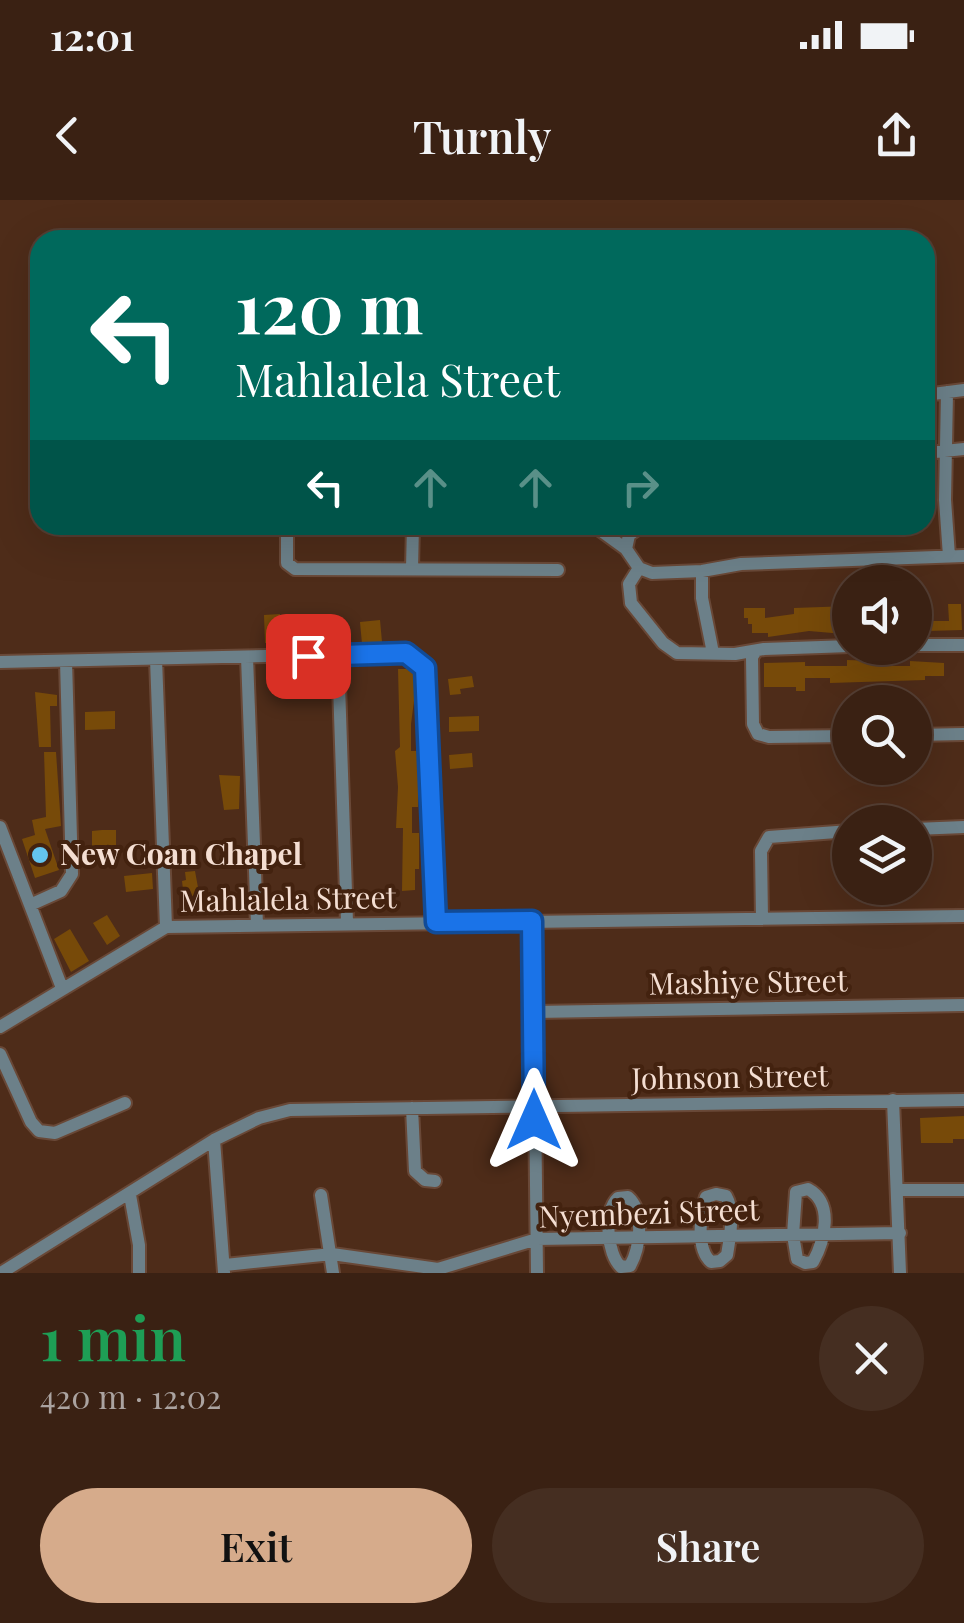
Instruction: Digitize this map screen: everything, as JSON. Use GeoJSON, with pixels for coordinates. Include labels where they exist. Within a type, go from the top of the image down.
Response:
{"type":"FeatureCollection","features":[{"type":"Feature","properties":{"kind":"street"},"geometry":{"type":"LineString","coordinates":[[935,394],[964,390]]}},
{"type":"Feature","properties":{"kind":"street"},"geometry":{"type":"LineString","coordinates":[[607,535],[626,549],[639,568],[652,573],[702,571],[741,564],[957,556],[946,450],[947,392]]}},
{"type":"Feature","properties":{"kind":"street"},"geometry":{"type":"LineString","coordinates":[[935,452],[964,449]]}},
{"type":"Feature","properties":{"kind":"street"},"geometry":{"type":"LineString","coordinates":[[287,535],[288,567],[558,570]]}},
{"type":"Feature","properties":{"kind":"street"},"geometry":{"type":"LineString","coordinates":[[412,569],[413,535]]}},
{"type":"Feature","properties":{"kind":"street"},"geometry":{"type":"LineString","coordinates":[[626,549],[630,535]]}},
{"type":"Feature","properties":{"kind":"street"},"geometry":{"type":"LineString","coordinates":[[639,568],[632,576],[628,597],[664,643],[683,654],[832,647]]}},
{"type":"Feature","properties":{"kind":"street"},"geometry":{"type":"LineString","coordinates":[[702,571],[702,598],[713,653]]}},
{"type":"Feature","properties":{"kind":"street"},"geometry":{"type":"LineString","coordinates":[[932,646],[964,645]]}},
{"type":"Feature","properties":{"kind":"street"},"geometry":{"type":"LineString","coordinates":[[756,651],[752,657],[753,724],[758,734],[832,736]]}},
{"type":"Feature","properties":{"kind":"street"},"geometry":{"type":"LineString","coordinates":[[0,662],[406,653],[420,661],[428,680],[436,922]]}},
{"type":"Feature","properties":{"kind":"street"},"geometry":{"type":"LineString","coordinates":[[338,655],[347,922]]}},
{"type":"Feature","properties":{"kind":"street"},"geometry":{"type":"LineString","coordinates":[[248,657],[256,925]]}},
{"type":"Feature","properties":{"kind":"street"},"geometry":{"type":"LineString","coordinates":[[156,659],[166,926]]}},
{"type":"Feature","properties":{"kind":"street"},"geometry":{"type":"LineString","coordinates":[[30,905],[61,891],[72,874],[66,661]]}},
{"type":"Feature","properties":{"kind":"street"},"geometry":{"type":"LineString","coordinates":[[932,735],[964,734]]}},
{"type":"Feature","properties":{"kind":"street"},"geometry":{"type":"LineString","coordinates":[[0,828],[62,988]]}},
{"type":"Feature","properties":{"kind":"street"},"geometry":{"type":"LineString","coordinates":[[932,829],[964,828]]}},
{"type":"Feature","properties":{"kind":"street"},"geometry":{"type":"LineString","coordinates":[[762,919],[761,851],[769,836],[832,832]]}},
{"type":"Feature","properties":{"kind":"street","name":"Mahlalela Street"},"geometry":{"type":"LineString","coordinates":[[0,1027],[166,926],[964,916]]}},
{"type":"Feature","properties":{"kind":"street"},"geometry":{"type":"LineString","coordinates":[[532,921],[537,1273]]}},
{"type":"Feature","properties":{"kind":"street","name":"Mashiye Street"},"geometry":{"type":"LineString","coordinates":[[534,1012],[964,1005]]}},
{"type":"Feature","properties":{"kind":"street"},"geometry":{"type":"LineString","coordinates":[[0,1054],[31,1122],[39,1131],[55,1132],[124,1103]]}},
{"type":"Feature","properties":{"kind":"street"},"geometry":{"type":"LineString","coordinates":[[893,1100],[900,1273]]}},
{"type":"Feature","properties":{"kind":"street","name":"Johnson Street"},"geometry":{"type":"LineString","coordinates":[[1,1273],[214,1140],[259,1118],[290,1110],[964,1100]]}},
{"type":"Feature","properties":{"kind":"street"},"geometry":{"type":"LineString","coordinates":[[412,1108],[415,1171],[425,1180],[435,1181]]}},
{"type":"Feature","properties":{"kind":"street"},"geometry":{"type":"LineString","coordinates":[[214,1140],[225,1269]]}},
{"type":"Feature","properties":{"kind":"street"},"geometry":{"type":"LineString","coordinates":[[808,1190],[818,1195],[823,1204],[824,1235],[813,1262],[797,1260],[793,1235],[796,1192],[808,1190]]}},
{"type":"Feature","properties":{"kind":"street"},"geometry":{"type":"LineString","coordinates":[[899,1190],[964,1190]]}},
{"type":"Feature","properties":{"kind":"street"},"geometry":{"type":"LineString","coordinates":[[130,1195],[140,1259],[138,1273]]}},
{"type":"Feature","properties":{"kind":"street"},"geometry":{"type":"LineString","coordinates":[[321,1195],[333,1273]]}},
{"type":"Feature","properties":{"kind":"street"},"geometry":{"type":"LineString","coordinates":[[726,1196],[730,1204],[730,1236],[727,1255],[720,1261],[711,1262],[704,1256],[706,1198],[726,1196]]}},
{"type":"Feature","properties":{"kind":"street"},"geometry":{"type":"LineString","coordinates":[[628,1198],[638,1212],[637,1254],[630,1266],[620,1268],[614,1262],[610,1238],[612,1203],[628,1198]]}},
{"type":"Feature","properties":{"kind":"street","name":"Nyembezi Street"},"geometry":{"type":"LineString","coordinates":[[225,1269],[332,1254],[438,1271],[537,1239],[900,1234]]}},
{"type":"Feature","properties":{"kind":"building"},"geometry":{"type":"Polygon","coordinates":[[[948,604],[961,604],[962,630],[932,631],[932,621],[949,621],[948,604]]]}},
{"type":"Feature","properties":{"kind":"building"},"geometry":{"type":"Polygon","coordinates":[[[832,607],[832,633],[809,631],[768,637],[768,633],[752,633],[752,624],[744,618],[744,608],[765,608],[765,618],[794,614],[794,608],[832,607]]]}},
{"type":"Feature","properties":{"kind":"building"},"geometry":{"type":"Polygon","coordinates":[[[280,614],[282,643],[265,643],[264,615],[280,614]]]}},
{"type":"Feature","properties":{"kind":"building"},"geometry":{"type":"Polygon","coordinates":[[[380,620],[382,642],[362,644],[360,622],[380,620]]]}},
{"type":"Feature","properties":{"kind":"building"},"geometry":{"type":"Polygon","coordinates":[[[764,663],[944,663],[944,676],[830,683],[830,678],[805,678],[805,691],[796,691],[796,687],[764,687],[764,663]]]}},
{"type":"Feature","properties":{"kind":"building"},"geometry":{"type":"Polygon","coordinates":[[[398,669],[413,669],[417,678],[411,751],[418,751],[418,807],[412,807],[412,833],[419,833],[419,869],[415,869],[415,890],[402,891],[403,828],[396,828],[398,669]]]}},
{"type":"Feature","properties":{"kind":"building"},"geometry":{"type":"Polygon","coordinates":[[[472,676],[474,687],[450,695],[448,679],[472,676]]]}},
{"type":"Feature","properties":{"kind":"building"},"geometry":{"type":"Polygon","coordinates":[[[35,692],[57,695],[57,706],[50,706],[51,747],[39,747],[35,692]]]}},
{"type":"Feature","properties":{"kind":"building"},"geometry":{"type":"Polygon","coordinates":[[[115,711],[115,729],[85,730],[85,712],[115,711]]]}},
{"type":"Feature","properties":{"kind":"building"},"geometry":{"type":"Polygon","coordinates":[[[479,716],[479,731],[449,732],[449,717],[479,716]]]}},
{"type":"Feature","properties":{"kind":"building"},"geometry":{"type":"Polygon","coordinates":[[[44,752],[56,752],[61,826],[45,829],[59,870],[35,878],[22,839],[35,835],[32,820],[46,817],[44,752]]]}},
{"type":"Feature","properties":{"kind":"building"},"geometry":{"type":"Polygon","coordinates":[[[472,753],[473,767],[450,769],[449,755],[472,753]]]}},
{"type":"Feature","properties":{"kind":"building"},"geometry":{"type":"Polygon","coordinates":[[[219,775],[240,776],[239,809],[224,810],[219,775]]]}},
{"type":"Feature","properties":{"kind":"building"},"geometry":{"type":"Polygon","coordinates":[[[116,830],[116,845],[92,846],[92,831],[116,830]]]}},
{"type":"Feature","properties":{"kind":"building"},"geometry":{"type":"Polygon","coordinates":[[[195,871],[201,904],[185,907],[182,881],[186,880],[185,872],[195,871]]]}},
{"type":"Feature","properties":{"kind":"building"},"geometry":{"type":"Polygon","coordinates":[[[152,873],[153,889],[126,892],[124,876],[152,873]]]}},
{"type":"Feature","properties":{"kind":"building"},"geometry":{"type":"Polygon","coordinates":[[[107,915],[120,936],[107,945],[93,923],[107,915]]]}},
{"type":"Feature","properties":{"kind":"building"},"geometry":{"type":"Polygon","coordinates":[[[70,929],[89,961],[71,972],[54,939],[70,929]]]}},
{"type":"Feature","properties":{"kind":"building"},"geometry":{"type":"Polygon","coordinates":[[[964,1116],[964,1139],[921,1143],[920,1118],[964,1116]]]}},
{"type":"Feature","properties":{"kind":"place","name":"New Coan Chapel"},"geometry":{"type":"Point","coordinates":[40,855]}},
{"type":"Feature","properties":{"kind":"route"},"geometry":{"type":"LineString","coordinates":[[308,656],[406,653],[425,668],[436,922],[532,921],[534,1120]]}}]}
